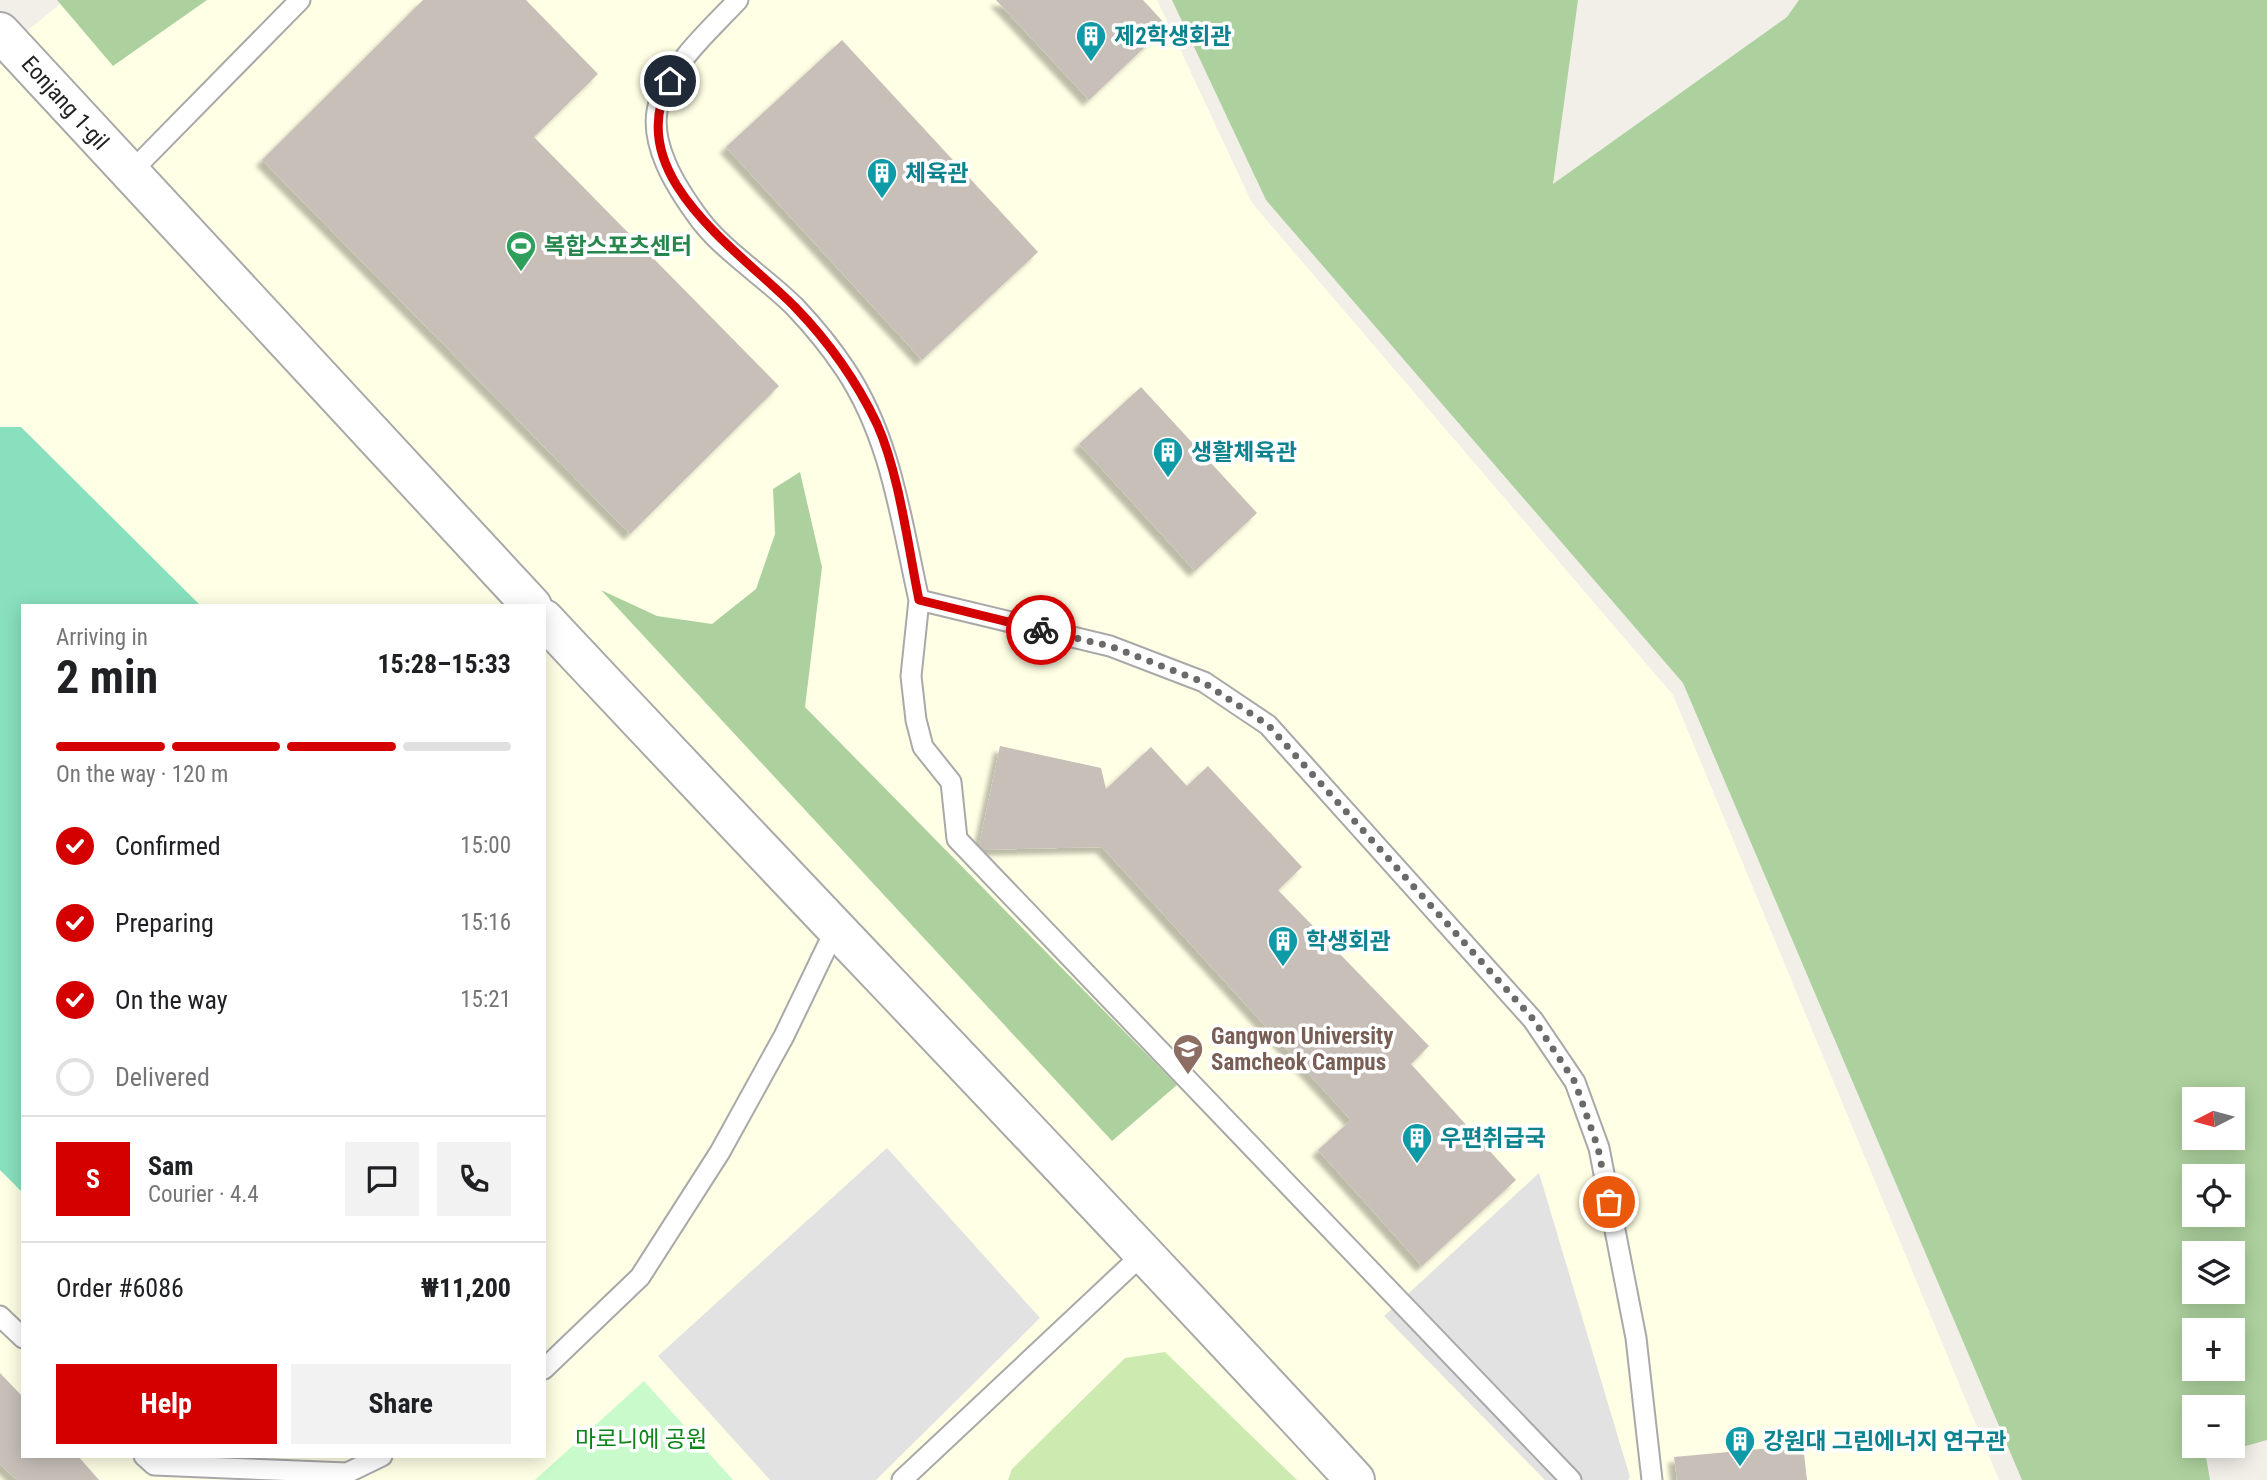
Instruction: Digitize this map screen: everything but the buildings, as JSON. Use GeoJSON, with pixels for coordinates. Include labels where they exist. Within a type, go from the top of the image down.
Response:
{"type":"FeatureCollection","features":[{"type":"Feature","properties":{"kind":"street","name":"Eonjang 1-gil"},"geometry":{"type":"LineString","coordinates":[[0,32],[530,604]]}},
{"type":"Feature","properties":{"kind":"street"},"geometry":{"type":"LineString","coordinates":[[546,621],[835,930],[1145,1252],[1355,1480]]}},
{"type":"Feature","properties":{"kind":"lane"},"geometry":{"type":"LineString","coordinates":[[129,174],[300,0]]}},
{"type":"Feature","properties":{"kind":"lane"},"geometry":{"type":"LineString","coordinates":[[738,0],[680,62],[659,101],[656,135],[672,175],[702,222],[796,308],[845,368],[877,426],[893,480],[919,600],[911,676],[916,720],[923,747],[951,782],[957,839],[1571,1480]]}},
{"type":"Feature","properties":{"kind":"lane"},"geometry":{"type":"LineString","coordinates":[[919,600],[1110,646],[1203,682],[1268,725],[1534,1020],[1575,1082],[1598,1148],[1636,1338],[1652,1480]]}},
{"type":"Feature","properties":{"kind":"lane"},"geometry":{"type":"LineString","coordinates":[[546,1366],[640,1278],[720,1152],[784,1036],[835,930]]}},
{"type":"Feature","properties":{"kind":"lane"},"geometry":{"type":"LineString","coordinates":[[902,1480],[1145,1252]]}},
{"type":"Feature","properties":{"kind":"lane"},"geometry":{"type":"LineString","coordinates":[[0,1316],[21,1337]]}},
{"type":"Feature","properties":{"kind":"lane"},"geometry":{"type":"LineString","coordinates":[[146,1458],[154,1465],[348,1476],[379,1458]]}},
{"type":"Feature","properties":{"kind":"shaded area","name":"Gangwon University Samcheok Campus"},"geometry":{"type":"Polygon","coordinates":[[[65,0],[1157,0],[1252,203],[1673,695],[1999,1480],[0,1480],[0,53],[65,0]]]}},
{"type":"Feature","properties":{"kind":"shaded area"},"geometry":{"type":"Polygon","coordinates":[[[887,1148],[1040,1318],[876,1480],[770,1480],[658,1356],[887,1148]]]}},
{"type":"Feature","properties":{"kind":"shaded area"},"geometry":{"type":"Polygon","coordinates":[[[1539,1173],[1630,1477],[1628,1480],[1545,1480],[1384,1316],[1539,1173]]]}},
{"type":"Feature","properties":{"kind":"green space"},"geometry":{"type":"Polygon","coordinates":[[[57,0],[207,0],[113,66],[57,0]]]}},
{"type":"Feature","properties":{"kind":"green space"},"geometry":{"type":"Polygon","coordinates":[[[1172,0],[1578,0],[1553,184],[1787,17],[1799,0],[2267,0],[2267,1440],[2245,1446],[2245,1395],[2182,1395],[2182,1458],[2206,1458],[2210,1480],[2022,1480],[1683,683],[1266,200],[1172,0]]]}},
{"type":"Feature","properties":{"kind":"green space"},"geometry":{"type":"Polygon","coordinates":[[[0,427],[21,427],[199,604],[21,604],[21,1191],[0,1170],[0,427]]]}},
{"type":"Feature","properties":{"kind":"green space"},"geometry":{"type":"Polygon","coordinates":[[[800,472],[822,567],[805,707],[1177,1085],[1112,1141],[601,590],[657,616],[712,624],[756,589],[775,534],[773,489],[800,472]]]}},
{"type":"Feature","properties":{"kind":"green space"},"geometry":{"type":"Polygon","coordinates":[[[1165,1352],[1297,1480],[1008,1480],[1012,1469],[1125,1358],[1165,1352]]]}},
{"type":"Feature","properties":{"kind":"green space","name":"마로니에 공원"},"geometry":{"type":"Polygon","coordinates":[[[644,1381],[733,1480],[535,1480],[644,1381]]]}},
{"type":"Feature","properties":{"kind":"way so far"},"geometry":{"type":"LineString","coordinates":[[1041,630],[1110,646],[1203,682],[1268,725],[1534,1020],[1575,1082],[1598,1148],[1609,1202]]}},
{"type":"Feature","properties":{"kind":"place","name":"제2학생회관"},"geometry":{"type":"Point","coordinates":[1091,63]}},
{"type":"Feature","properties":{"kind":"place","name":"체육관"},"geometry":{"type":"Point","coordinates":[882,200]}},
{"type":"Feature","properties":{"kind":"place","name":"복합스포츠센터"},"geometry":{"type":"Point","coordinates":[521,273]}},
{"type":"Feature","properties":{"kind":"place","name":"생활체육관"},"geometry":{"type":"Point","coordinates":[1168,479]}},
{"type":"Feature","properties":{"kind":"place","name":"학생회관"},"geometry":{"type":"Point","coordinates":[1283,968]}},
{"type":"Feature","properties":{"kind":"place","name":"Gangwon University Samcheok Campus"},"geometry":{"type":"Point","coordinates":[1188,1076]}},
{"type":"Feature","properties":{"kind":"place","name":"우편취급국"},"geometry":{"type":"Point","coordinates":[1417,1165]}},
{"type":"Feature","properties":{"kind":"place","name":"강원대 그린에너지 연구관"},"geometry":{"type":"Point","coordinates":[1740,1468]}},
{"type":"Feature","properties":{"kind":"route"},"geometry":{"type":"LineString","coordinates":[[670,81],[659,101],[656,135],[672,175],[702,222],[796,308],[845,368],[877,426],[893,480],[919,600],[1041,630]]}}]}
